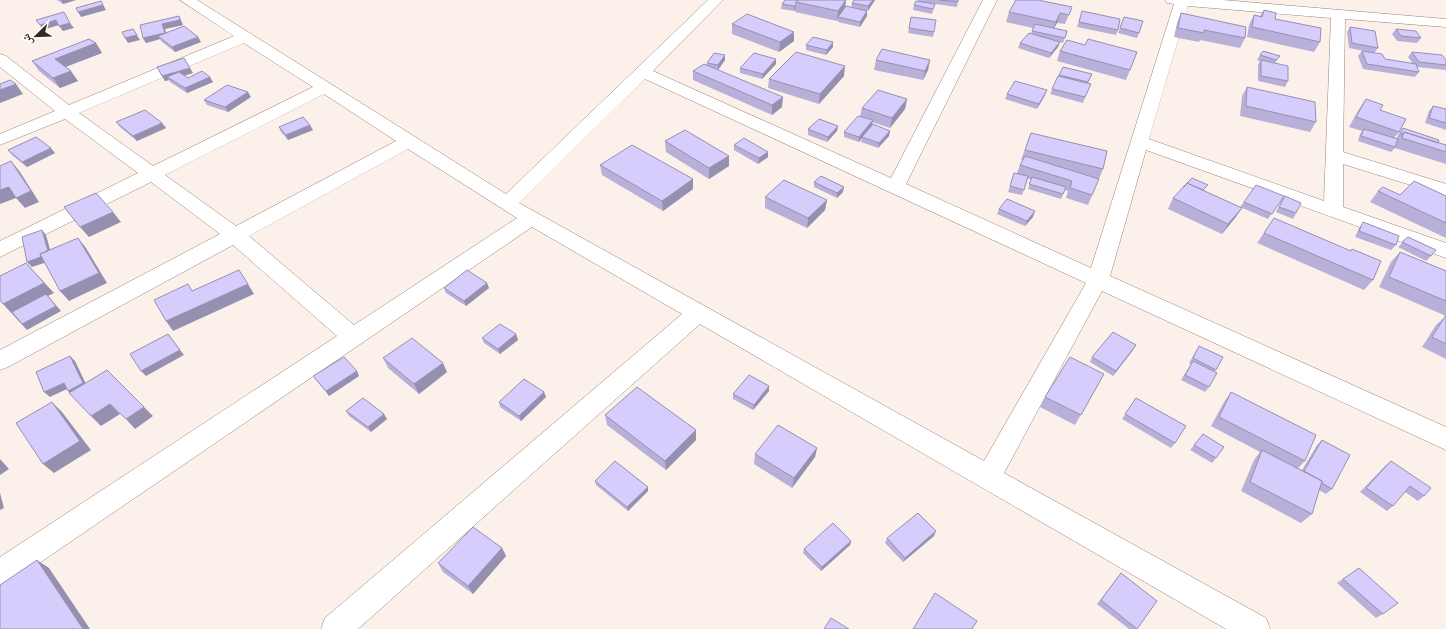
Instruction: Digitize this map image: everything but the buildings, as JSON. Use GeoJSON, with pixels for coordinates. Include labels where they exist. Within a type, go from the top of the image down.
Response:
{"type":"FeatureCollection","features":[{"type":"Feature","properties":{"kind":"street"},"geometry":{"type":"LineString","coordinates":[[187,0],[507,204],[1255,629]]}},
{"type":"Feature","properties":{"kind":"street"},"geometry":{"type":"LineString","coordinates":[[507,204],[716,0]]}},
{"type":"Feature","properties":{"kind":"street"},"geometry":{"type":"LineString","coordinates":[[895,187],[990,0]]}},
{"type":"Feature","properties":{"kind":"street"},"geometry":{"type":"LineString","coordinates":[[988,478],[1098,280],[1140,142],[1177,0],[1446,23]]}},
{"type":"Feature","properties":{"kind":"street"},"geometry":{"type":"LineString","coordinates":[[1299,0],[1308,12]]}},
{"type":"Feature","properties":{"kind":"street"},"geometry":{"type":"LineString","coordinates":[[1333,211],[1338,14]]}},
{"type":"Feature","properties":{"kind":"street"},"geometry":{"type":"LineString","coordinates":[[0,140],[245,37]]}},
{"type":"Feature","properties":{"kind":"street"},"geometry":{"type":"LineString","coordinates":[[0,59],[67,112],[235,235],[353,337]]}},
{"type":"Feature","properties":{"kind":"street"},"geometry":{"type":"LineString","coordinates":[[643,72],[1446,439]]}},
{"type":"Feature","properties":{"kind":"street"},"geometry":{"type":"LineString","coordinates":[[0,250],[324,88]]}},
{"type":"Feature","properties":{"kind":"street"},"geometry":{"type":"LineString","coordinates":[[0,361],[408,142]]}},
{"type":"Feature","properties":{"kind":"street"},"geometry":{"type":"LineString","coordinates":[[1140,142],[1446,251]]}},
{"type":"Feature","properties":{"kind":"street"},"geometry":{"type":"LineString","coordinates":[[1335,155],[1446,190]]}},
{"type":"Feature","properties":{"kind":"street"},"geometry":{"type":"LineString","coordinates":[[0,573],[531,218]]}},
{"type":"Feature","properties":{"kind":"street"},"geometry":{"type":"LineString","coordinates":[[336,629],[698,313]]}}]}
